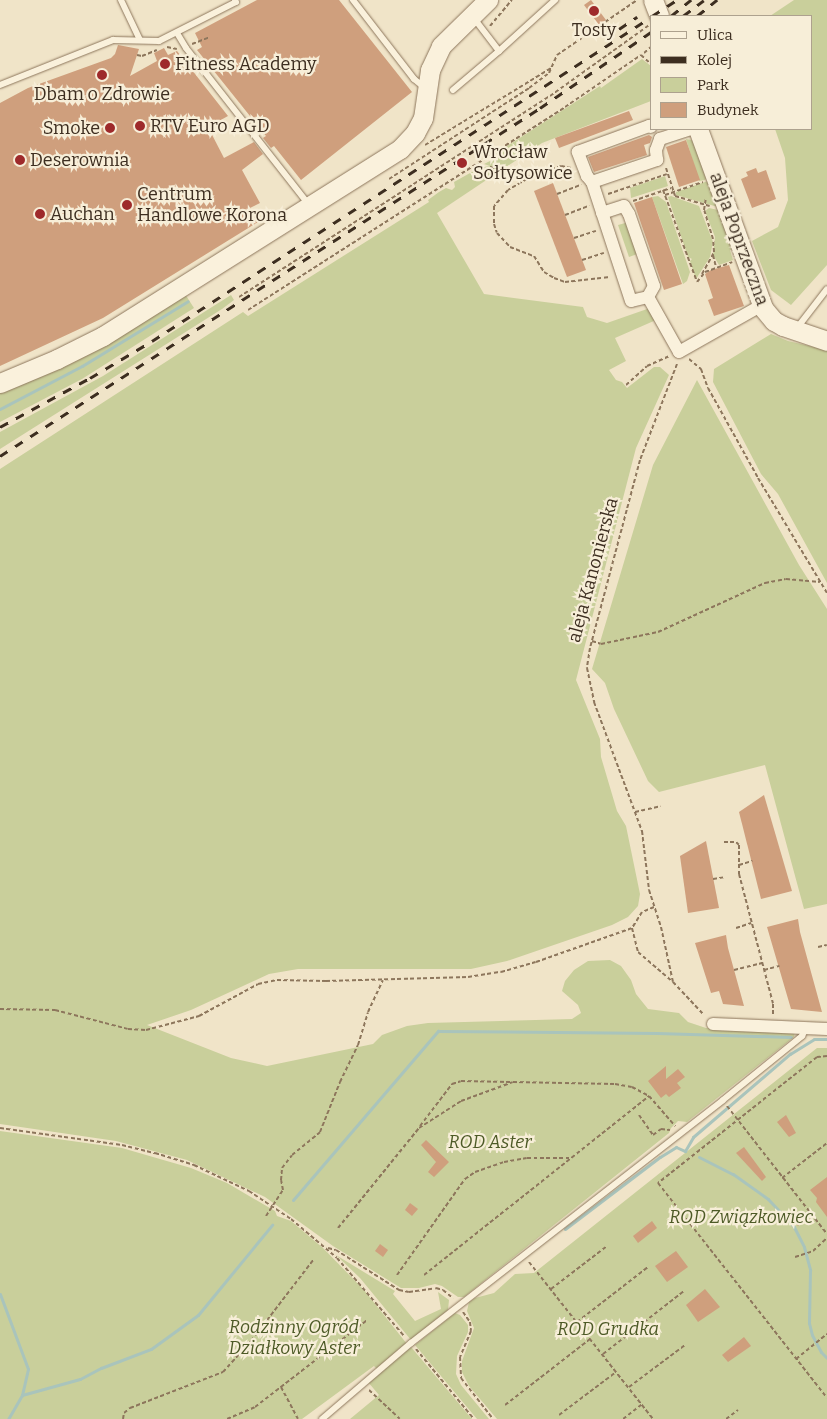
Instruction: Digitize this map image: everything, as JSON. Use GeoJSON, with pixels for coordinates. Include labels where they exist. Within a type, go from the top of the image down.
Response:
{"type":"FeatureCollection","features":[{"type":"Feature","properties":{"kind":"street"},"geometry":{"type":"LineString","coordinates":[[0,384],[103,336],[406,144],[415,133],[423,118],[430,70],[441,46],[479,9],[497,0]]}},
{"type":"Feature","properties":{"kind":"street"},"geometry":{"type":"LineString","coordinates":[[653,0],[659,15]]}},
{"type":"Feature","properties":{"kind":"street"},"geometry":{"type":"LineString","coordinates":[[602,204],[624,206],[629,214],[654,286],[648,297],[631,301],[616,272],[614,250],[606,228],[602,204],[589,183],[578,152],[650,127]]}},
{"type":"Feature","properties":{"kind":"street"},"geometry":{"type":"LineString","coordinates":[[589,183],[657,160],[655,132],[679,130]]}},
{"type":"Feature","properties":{"kind":"street","name":"aleja Poprzeczna"},"geometry":{"type":"LineString","coordinates":[[698,130],[762,305],[774,321],[795,331],[827,341]]}},
{"type":"Feature","properties":{"kind":"street"},"geometry":{"type":"LineString","coordinates":[[648,297],[679,352],[762,305]]}},
{"type":"Feature","properties":{"kind":"street"},"geometry":{"type":"LineString","coordinates":[[713,1024],[827,1029]]}},
{"type":"Feature","properties":{"kind":"lane"},"geometry":{"type":"LineString","coordinates":[[121,0],[140,40]]}},
{"type":"Feature","properties":{"kind":"lane"},"geometry":{"type":"LineString","coordinates":[[352,0],[414,79],[427,89]]}},
{"type":"Feature","properties":{"kind":"lane"},"geometry":{"type":"LineString","coordinates":[[453,90],[555,0]]}},
{"type":"Feature","properties":{"kind":"lane"},"geometry":{"type":"LineString","coordinates":[[0,85],[113,40],[140,40],[151,43],[159,41],[237,1]]}},
{"type":"Feature","properties":{"kind":"lane"},"geometry":{"type":"LineString","coordinates":[[479,9],[484,31],[499,51]]}},
{"type":"Feature","properties":{"kind":"lane"},"geometry":{"type":"LineString","coordinates":[[176,33],[310,206]]}},
{"type":"Feature","properties":{"kind":"lane"},"geometry":{"type":"LineString","coordinates":[[795,331],[827,289]]}},
{"type":"Feature","properties":{"kind":"lane"},"geometry":{"type":"LineString","coordinates":[[322,1419],[411,1343],[723,1100],[802,1036],[806,1028]]}},
{"type":"Feature","properties":{"kind":"path"},"geometry":{"type":"LineString","coordinates":[[484,31],[512,0]]}},
{"type":"Feature","properties":{"kind":"path"},"geometry":{"type":"LineString","coordinates":[[389,179],[529,88],[549,72],[557,55],[637,0]]}},
{"type":"Feature","properties":{"kind":"path"},"geometry":{"type":"LineString","coordinates":[[239,296],[550,96],[650,25]]}},
{"type":"Feature","properties":{"kind":"path"},"geometry":{"type":"LineString","coordinates":[[192,44],[210,37]]}},
{"type":"Feature","properties":{"kind":"path"},"geometry":{"type":"LineString","coordinates":[[137,55],[147,55],[165,47],[181,50]]}},
{"type":"Feature","properties":{"kind":"path"},"geometry":{"type":"LineString","coordinates":[[644,53],[650,48]]}},
{"type":"Feature","properties":{"kind":"path"},"geometry":{"type":"LineString","coordinates":[[248,310],[564,107],[641,55],[650,63]]}},
{"type":"Feature","properties":{"kind":"path"},"geometry":{"type":"LineString","coordinates":[[421,148],[467,122],[551,68]]}},
{"type":"Feature","properties":{"kind":"path"},"geometry":{"type":"LineString","coordinates":[[557,194],[589,183],[578,172],[561,166],[532,176],[508,190],[494,206],[494,224],[502,241],[510,247],[534,256],[544,272],[565,282],[608,278],[616,272]]}},
{"type":"Feature","properties":{"kind":"path"},"geometry":{"type":"LineString","coordinates":[[665,166],[675,196],[713,207]]}},
{"type":"Feature","properties":{"kind":"path"},"geometry":{"type":"LineString","coordinates":[[490,167],[532,176]]}},
{"type":"Feature","properties":{"kind":"path"},"geometry":{"type":"LineString","coordinates":[[565,215],[602,204],[667,174]]}},
{"type":"Feature","properties":{"kind":"path"},"geometry":{"type":"LineString","coordinates":[[665,195],[710,179]]}},
{"type":"Feature","properties":{"kind":"path"},"geometry":{"type":"LineString","coordinates":[[624,206],[630,202],[671,188]]}},
{"type":"Feature","properties":{"kind":"path"},"geometry":{"type":"LineString","coordinates":[[664,190],[696,282],[712,255]]}},
{"type":"Feature","properties":{"kind":"path"},"geometry":{"type":"LineString","coordinates":[[705,205],[704,210],[713,239],[712,255],[716,267]]}},
{"type":"Feature","properties":{"kind":"path"},"geometry":{"type":"LineString","coordinates":[[574,238],[606,228]]}},
{"type":"Feature","properties":{"kind":"path"},"geometry":{"type":"LineString","coordinates":[[582,260],[614,250]]}},
{"type":"Feature","properties":{"kind":"path"},"geometry":{"type":"LineString","coordinates":[[700,276],[716,267],[738,260]]}},
{"type":"Feature","properties":{"kind":"path"},"geometry":{"type":"LineString","coordinates":[[608,278],[616,272]]}},
{"type":"Feature","properties":{"kind":"path"},"geometry":{"type":"LineString","coordinates":[[626,385],[647,366],[679,352],[701,369],[708,388],[758,478],[827,594]]}},
{"type":"Feature","properties":{"kind":"path","name":"aleja Kanonierska"},"geometry":{"type":"LineString","coordinates":[[673,982],[661,927],[645,871],[642,831],[623,784],[589,682],[587,668],[592,641],[640,460],[676,368]]}},
{"type":"Feature","properties":{"kind":"path"},"geometry":{"type":"LineString","coordinates":[[592,641],[601,644],[658,632],[765,583],[786,579],[820,582]]}},
{"type":"Feature","properties":{"kind":"path"},"geometry":{"type":"LineString","coordinates":[[635,812],[660,806]]}},
{"type":"Feature","properties":{"kind":"path"},"geometry":{"type":"LineString","coordinates":[[724,842],[736,842],[739,845],[739,874],[773,1004],[772,1021]]}},
{"type":"Feature","properties":{"kind":"path"},"geometry":{"type":"LineString","coordinates":[[739,865],[752,861]]}},
{"type":"Feature","properties":{"kind":"path"},"geometry":{"type":"LineString","coordinates":[[713,879],[725,877]]}},
{"type":"Feature","properties":{"kind":"path"},"geometry":{"type":"LineString","coordinates":[[0,1009],[55,1010],[128,1029],[146,1030],[199,1016],[258,984],[277,980],[383,980],[468,977],[501,972],[536,962],[632,928],[642,912],[654,907]]}},
{"type":"Feature","properties":{"kind":"path"},"geometry":{"type":"LineString","coordinates":[[736,928],[751,924]]}},
{"type":"Feature","properties":{"kind":"path"},"geometry":{"type":"LineString","coordinates":[[632,928],[638,952],[673,982],[713,1024]]}},
{"type":"Feature","properties":{"kind":"path"},"geometry":{"type":"LineString","coordinates":[[818,947],[827,945]]}},
{"type":"Feature","properties":{"kind":"path"},"geometry":{"type":"LineString","coordinates":[[734,970],[762,963]]}},
{"type":"Feature","properties":{"kind":"path"},"geometry":{"type":"LineString","coordinates":[[764,970],[779,966]]}},
{"type":"Feature","properties":{"kind":"path"},"geometry":{"type":"LineString","coordinates":[[266,1216],[274,1207],[283,1190],[281,1180],[282,1168],[292,1155],[320,1132],[340,1082],[358,1045],[368,1012],[383,980]]}},
{"type":"Feature","properties":{"kind":"path"},"geometry":{"type":"LineString","coordinates":[[827,1060],[826,1056],[817,1056],[658,1183],[827,1398]]}},
{"type":"Feature","properties":{"kind":"path"},"geometry":{"type":"LineString","coordinates":[[338,1228],[452,1084],[461,1080],[615,1084],[632,1087],[649,1096],[674,1125]]}},
{"type":"Feature","properties":{"kind":"path"},"geometry":{"type":"LineString","coordinates":[[419,1128],[461,1101],[513,1082]]}},
{"type":"Feature","properties":{"kind":"path"},"geometry":{"type":"LineString","coordinates":[[424,1275],[649,1096]]}},
{"type":"Feature","properties":{"kind":"path"},"geometry":{"type":"LineString","coordinates":[[723,1100],[827,1234]]}},
{"type":"Feature","properties":{"kind":"path"},"geometry":{"type":"LineString","coordinates":[[639,1115],[653,1135],[661,1129],[681,1133]]}},
{"type":"Feature","properties":{"kind":"path"},"geometry":{"type":"LineString","coordinates":[[0,1128],[122,1146],[155,1153],[194,1165],[249,1190],[291,1219],[325,1248],[360,1282],[474,1419]]}},
{"type":"Feature","properties":{"kind":"path"},"geometry":{"type":"LineString","coordinates":[[782,1178],[827,1143]]}},
{"type":"Feature","properties":{"kind":"path"},"geometry":{"type":"LineString","coordinates":[[397,1275],[465,1179],[475,1172],[504,1162],[527,1158],[569,1158]]}},
{"type":"Feature","properties":{"kind":"path"},"geometry":{"type":"LineString","coordinates":[[795,1257],[813,1251],[827,1238]]}},
{"type":"Feature","properties":{"kind":"path"},"geometry":{"type":"LineString","coordinates":[[551,1289],[607,1246]]}},
{"type":"Feature","properties":{"kind":"path"},"geometry":{"type":"LineString","coordinates":[[325,1248],[336,1250],[398,1290],[409,1292],[436,1288],[443,1290],[459,1306],[470,1322],[471,1331],[460,1357],[460,1378],[493,1419]]}},
{"type":"Feature","properties":{"kind":"path"},"geometry":{"type":"LineString","coordinates":[[524,1255],[653,1419]]}},
{"type":"Feature","properties":{"kind":"path"},"geometry":{"type":"LineString","coordinates":[[123,1419],[124,1413],[130,1408],[223,1372],[251,1341],[314,1259]]}},
{"type":"Feature","properties":{"kind":"path"},"geometry":{"type":"LineString","coordinates":[[577,1322],[648,1267]]}},
{"type":"Feature","properties":{"kind":"path"},"geometry":{"type":"LineString","coordinates":[[603,1355],[684,1292]]}},
{"type":"Feature","properties":{"kind":"path"},"geometry":{"type":"LineString","coordinates":[[227,1419],[255,1407],[367,1320]]}},
{"type":"Feature","properties":{"kind":"path"},"geometry":{"type":"LineString","coordinates":[[796,1359],[827,1334]]}},
{"type":"Feature","properties":{"kind":"path"},"geometry":{"type":"LineString","coordinates":[[505,1405],[590,1339]]}},
{"type":"Feature","properties":{"kind":"path"},"geometry":{"type":"LineString","coordinates":[[629,1388],[685,1345]]}},
{"type":"Feature","properties":{"kind":"path"},"geometry":{"type":"LineString","coordinates":[[560,1415],[616,1372]]}},
{"type":"Feature","properties":{"kind":"path"},"geometry":{"type":"LineString","coordinates":[[281,1387],[298,1419]]}},
{"type":"Feature","properties":{"kind":"path"},"geometry":{"type":"LineString","coordinates":[[376,1398],[400,1419]]}},
{"type":"Feature","properties":{"kind":"path"},"geometry":{"type":"LineString","coordinates":[[622,1419],[642,1404]]}},
{"type":"Feature","properties":{"kind":"path"},"geometry":{"type":"LineString","coordinates":[[726,1419],[738,1410]]}},
{"type":"Feature","properties":{"kind":"green space"},"geometry":{"type":"Polygon","coordinates":[[[794,0],[827,0],[827,265],[791,305],[771,290],[752,241],[778,227],[788,200],[785,158],[775,130],[812,130],[812,15],[772,15],[794,0]]]}},
{"type":"Feature","properties":{"kind":"green space","name":"ROD Aster"},"geometry":{"type":"Polygon","coordinates":[[[642,59],[650,65],[650,101],[542,143],[437,213],[484,294],[583,307],[587,317],[607,323],[650,308],[656,320],[615,338],[626,361],[609,370],[616,380],[622,382],[627,388],[654,367],[660,367],[669,375],[636,448],[576,680],[600,739],[601,757],[617,811],[626,826],[640,894],[638,906],[628,917],[612,925],[507,961],[471,969],[298,969],[269,974],[191,1010],[147,1025],[231,1058],[267,1066],[373,1044],[382,1035],[407,1026],[428,1023],[572,1019],[581,1013],[578,1005],[562,991],[565,981],[574,970],[588,961],[610,960],[621,966],[631,980],[636,994],[648,1009],[679,1013],[688,1022],[706,1028],[795,1032],[794,1037],[687,1122],[678,1121],[669,1133],[464,1297],[458,1297],[442,1286],[435,1284],[419,1288],[401,1288],[333,1246],[265,1197],[187,1160],[116,1141],[0,1124],[0,469],[243,312],[248,316],[429,202],[428,200],[439,192],[446,188],[452,190],[455,187],[454,182],[479,168],[490,166],[484,164],[492,160],[490,157],[600,86],[601,88],[642,59]]]}},
{"type":"Feature","properties":{"kind":"green space"},"geometry":{"type":"Polygon","coordinates":[[[686,139],[692,140],[707,178],[705,180],[699,181],[686,139]]]}},
{"type":"Feature","properties":{"kind":"green space"},"geometry":{"type":"Polygon","coordinates":[[[665,176],[668,186],[631,198],[630,188],[665,176]]]}},
{"type":"Feature","properties":{"kind":"green space"},"geometry":{"type":"Polygon","coordinates":[[[708,181],[718,207],[676,195],[676,192],[708,181]]]}},
{"type":"Feature","properties":{"kind":"green space"},"geometry":{"type":"Polygon","coordinates":[[[658,196],[666,202],[690,272],[687,281],[683,284],[652,197],[658,196]]]}},
{"type":"Feature","properties":{"kind":"green space"},"geometry":{"type":"Polygon","coordinates":[[[671,196],[699,206],[713,242],[710,257],[696,279],[690,261],[692,259],[688,257],[668,197],[671,196]]]}},
{"type":"Feature","properties":{"kind":"green space"},"geometry":{"type":"Polygon","coordinates":[[[709,208],[718,210],[732,249],[730,250],[733,260],[719,265],[713,255],[715,237],[705,211],[709,208]]]}},
{"type":"Feature","properties":{"kind":"green space"},"geometry":{"type":"Polygon","coordinates":[[[629,222],[640,253],[629,257],[618,225],[629,222]]]}},
{"type":"Feature","properties":{"kind":"green space"},"geometry":{"type":"Polygon","coordinates":[[[185,294],[194,308],[82,379],[0,422],[0,391],[185,294]]]}},
{"type":"Feature","properties":{"kind":"green space"},"geometry":{"type":"Polygon","coordinates":[[[231,295],[234,300],[222,309],[0,449],[0,432],[103,376],[231,295]]]}},
{"type":"Feature","properties":{"kind":"green space"},"geometry":{"type":"Polygon","coordinates":[[[771,334],[788,341],[827,350],[827,583],[778,494],[761,474],[713,382],[714,369],[771,334]]]}},
{"type":"Feature","properties":{"kind":"green space"},"geometry":{"type":"Polygon","coordinates":[[[697,380],[799,565],[827,609],[827,904],[804,909],[765,765],[659,792],[648,781],[614,709],[605,683],[592,669],[653,465],[697,380]]]}},
{"type":"Feature","properties":{"kind":"green space"},"geometry":{"type":"Polygon","coordinates":[[[817,1048],[827,1048],[827,1419],[497,1419],[469,1386],[462,1372],[462,1361],[474,1328],[467,1311],[469,1302],[475,1298],[494,1293],[515,1274],[534,1273],[817,1048]]]}},
{"type":"Feature","properties":{"kind":"green space","name":"Rodzinny Ogród Działkowy Aster"},"geometry":{"type":"Polygon","coordinates":[[[0,1131],[122,1148],[191,1168],[227,1183],[275,1211],[277,1216],[291,1221],[323,1248],[364,1290],[407,1344],[377,1369],[374,1366],[302,1419],[0,1419],[0,1131]]]}},
{"type":"Feature","properties":{"kind":"green space"},"geometry":{"type":"Polygon","coordinates":[[[336,1255],[395,1291],[393,1294],[415,1321],[441,1309],[438,1292],[449,1300],[448,1310],[411,1340],[360,1278],[336,1255]]]}},
{"type":"Feature","properties":{"kind":"green space"},"geometry":{"type":"Polygon","coordinates":[[[455,1313],[460,1315],[468,1325],[468,1332],[457,1356],[456,1374],[461,1385],[489,1419],[477,1419],[415,1345],[455,1313]]]}},
{"type":"Feature","properties":{"kind":"green space"},"geometry":{"type":"Polygon","coordinates":[[[411,1347],[472,1419],[350,1419],[379,1395],[368,1382],[411,1347]]]}},
{"type":"Feature","properties":{"kind":"building"},"geometry":{"type":"Polygon","coordinates":[[[257,0],[339,0],[412,92],[301,180],[274,146],[271,148],[263,138],[266,136],[197,50],[202,47],[195,33],[257,0]]]}},
{"type":"Feature","properties":{"kind":"building","name":"Tosty"},"geometry":{"type":"Polygon","coordinates":[[[591,0],[606,20],[599,25],[584,5],[591,0]]]}},
{"type":"Feature","properties":{"kind":"building","name":"Centrum Handlowe Korona"},"geometry":{"type":"Polygon","coordinates":[[[118,45],[139,49],[130,76],[157,61],[154,53],[164,48],[168,55],[177,51],[228,116],[208,127],[224,158],[254,142],[263,154],[242,170],[260,203],[250,208],[258,222],[103,318],[0,366],[0,103],[28,88],[111,58],[115,54],[118,45]]]}},
{"type":"Feature","properties":{"kind":"building"},"geometry":{"type":"Polygon","coordinates":[[[629,111],[633,120],[559,148],[555,138],[629,111]]]}},
{"type":"Feature","properties":{"kind":"building"},"geometry":{"type":"Polygon","coordinates":[[[649,135],[652,137],[650,143],[644,145],[647,155],[594,172],[588,157],[649,135]]]}},
{"type":"Feature","properties":{"kind":"building"},"geometry":{"type":"Polygon","coordinates":[[[686,140],[700,180],[679,187],[666,147],[686,140]]]}},
{"type":"Feature","properties":{"kind":"building"},"geometry":{"type":"Polygon","coordinates":[[[756,168],[758,173],[766,170],[776,199],[752,208],[741,179],[748,176],[746,172],[756,168]]]}},
{"type":"Feature","properties":{"kind":"building"},"geometry":{"type":"Polygon","coordinates":[[[553,183],[586,270],[567,277],[534,191],[553,183]]]}},
{"type":"Feature","properties":{"kind":"building"},"geometry":{"type":"Polygon","coordinates":[[[652,197],[682,284],[664,290],[634,203],[652,197]]]}},
{"type":"Feature","properties":{"kind":"building"},"geometry":{"type":"Polygon","coordinates":[[[729,265],[744,306],[714,316],[708,300],[713,298],[705,274],[711,270],[729,265]]]}},
{"type":"Feature","properties":{"kind":"building"},"geometry":{"type":"Polygon","coordinates":[[[764,795],[792,891],[761,899],[739,812],[764,795]]]}},
{"type":"Feature","properties":{"kind":"building"},"geometry":{"type":"Polygon","coordinates":[[[706,841],[719,908],[688,913],[680,856],[706,841]]]}},
{"type":"Feature","properties":{"kind":"building"},"geometry":{"type":"Polygon","coordinates":[[[798,919],[822,1012],[791,1009],[767,927],[798,919]]]}},
{"type":"Feature","properties":{"kind":"building"},"geometry":{"type":"Polygon","coordinates":[[[726,935],[744,1006],[723,1004],[719,991],[711,993],[695,943],[726,935]]]}},
{"type":"Feature","properties":{"kind":"building"},"geometry":{"type":"Polygon","coordinates":[[[666,1066],[666,1079],[678,1069],[685,1077],[677,1083],[681,1088],[669,1097],[666,1094],[661,1098],[648,1081],[666,1066]]]}},
{"type":"Feature","properties":{"kind":"building"},"geometry":{"type":"Polygon","coordinates":[[[786,1115],[796,1133],[789,1137],[777,1122],[786,1115]]]}},
{"type":"Feature","properties":{"kind":"building"},"geometry":{"type":"Polygon","coordinates":[[[426,1140],[449,1162],[434,1177],[428,1172],[436,1162],[421,1145],[426,1140]]]}},
{"type":"Feature","properties":{"kind":"building"},"geometry":{"type":"Polygon","coordinates":[[[744,1147],[766,1177],[762,1181],[736,1153],[744,1147]]]}},
{"type":"Feature","properties":{"kind":"building"},"geometry":{"type":"Polygon","coordinates":[[[827,1177],[827,1217],[816,1202],[817,1198],[810,1190],[827,1177]]]}},
{"type":"Feature","properties":{"kind":"building"},"geometry":{"type":"Polygon","coordinates":[[[410,1203],[418,1209],[412,1216],[405,1210],[410,1203]]]}},
{"type":"Feature","properties":{"kind":"building"},"geometry":{"type":"Polygon","coordinates":[[[801,1213],[807,1219],[798,1226],[793,1219],[801,1213]]]}},
{"type":"Feature","properties":{"kind":"building"},"geometry":{"type":"Polygon","coordinates":[[[652,1221],[657,1228],[638,1243],[633,1236],[652,1221]]]}},
{"type":"Feature","properties":{"kind":"building"},"geometry":{"type":"Polygon","coordinates":[[[380,1244],[388,1250],[383,1257],[375,1251],[380,1244]]]}},
{"type":"Feature","properties":{"kind":"building"},"geometry":{"type":"Polygon","coordinates":[[[676,1251],[688,1267],[667,1282],[655,1266],[676,1251]]]}},
{"type":"Feature","properties":{"kind":"building"},"geometry":{"type":"Polygon","coordinates":[[[705,1289],[720,1307],[698,1322],[686,1305],[705,1289]]]}},
{"type":"Feature","properties":{"kind":"building"},"geometry":{"type":"Polygon","coordinates":[[[744,1337],[751,1346],[728,1362],[722,1355],[744,1337]]]}},
{"type":"Feature","properties":{"kind":"waterway"},"geometry":{"type":"LineString","coordinates":[[0,409],[82,366],[188,301]]}},
{"type":"Feature","properties":{"kind":"waterway"},"geometry":{"type":"LineString","coordinates":[[293,1200],[438,1031],[657,1033],[791,1037]]}},
{"type":"Feature","properties":{"kind":"waterway"},"geometry":{"type":"LineString","coordinates":[[565,1229],[660,1157],[676,1147],[685,1151],[693,1137],[790,1054],[814,1039],[827,1039]]}},
{"type":"Feature","properties":{"kind":"waterway"},"geometry":{"type":"LineString","coordinates":[[699,1157],[733,1174],[768,1199],[794,1227],[804,1247],[810,1270],[809,1323],[812,1335],[821,1352],[827,1358]]}},
{"type":"Feature","properties":{"kind":"waterway"},"geometry":{"type":"LineString","coordinates":[[22,1395],[80,1379],[101,1368],[151,1349],[198,1315],[272,1225]]}},
{"type":"Feature","properties":{"kind":"waterway"},"geometry":{"type":"LineString","coordinates":[[0,1294],[28,1369],[22,1395],[8,1419]]}},
{"type":"Feature","properties":{"kind":"railway"},"geometry":{"type":"LineString","coordinates":[[654,15],[677,0]]}},
{"type":"Feature","properties":{"kind":"railway"},"geometry":{"type":"LineString","coordinates":[[672,15],[691,0]]}},
{"type":"Feature","properties":{"kind":"railway"},"geometry":{"type":"LineString","coordinates":[[684,15],[704,0]]}},
{"type":"Feature","properties":{"kind":"railway"},"geometry":{"type":"LineString","coordinates":[[698,15],[717,0]]}},
{"type":"Feature","properties":{"kind":"railway"},"geometry":{"type":"LineString","coordinates":[[619,29],[637,17]]}},
{"type":"Feature","properties":{"kind":"railway"},"geometry":{"type":"LineString","coordinates":[[0,427],[90,378],[152,341],[650,18]]}},
{"type":"Feature","properties":{"kind":"railway"},"geometry":{"type":"LineString","coordinates":[[0,456],[540,108],[650,33]]}},
{"type":"Feature","properties":{"kind":"place","name":"Tosty"},"geometry":{"type":"Point","coordinates":[594,11]}},
{"type":"Feature","properties":{"kind":"place","name":"Fitness Academy"},"geometry":{"type":"Point","coordinates":[165,64]}},
{"type":"Feature","properties":{"kind":"place","name":"Dbam o Zdrowie"},"geometry":{"type":"Point","coordinates":[102,75]}},
{"type":"Feature","properties":{"kind":"place","name":"RTV Euro AGD"},"geometry":{"type":"Point","coordinates":[140,126]}},
{"type":"Feature","properties":{"kind":"place","name":"Smoke"},"geometry":{"type":"Point","coordinates":[110,128]}},
{"type":"Feature","properties":{"kind":"place","name":"Deserownia"},"geometry":{"type":"Point","coordinates":[20,160]}},
{"type":"Feature","properties":{"kind":"place","name":"Wrocław Sołtysowice"},"geometry":{"type":"Point","coordinates":[462,163]}},
{"type":"Feature","properties":{"kind":"place","name":"Centrum Handlowe Korona"},"geometry":{"type":"Point","coordinates":[127,205]}},
{"type":"Feature","properties":{"kind":"place","name":"Auchan"},"geometry":{"type":"Point","coordinates":[40,214]}},
{"type":"Feature","properties":{"kind":"park label","name":"ROD Związkowiec"},"geometry":{"type":"Point","coordinates":[741,1217]}},
{"type":"Feature","properties":{"kind":"park label","name":"ROD Grudka"},"geometry":{"type":"Point","coordinates":[608,1329]}}]}
